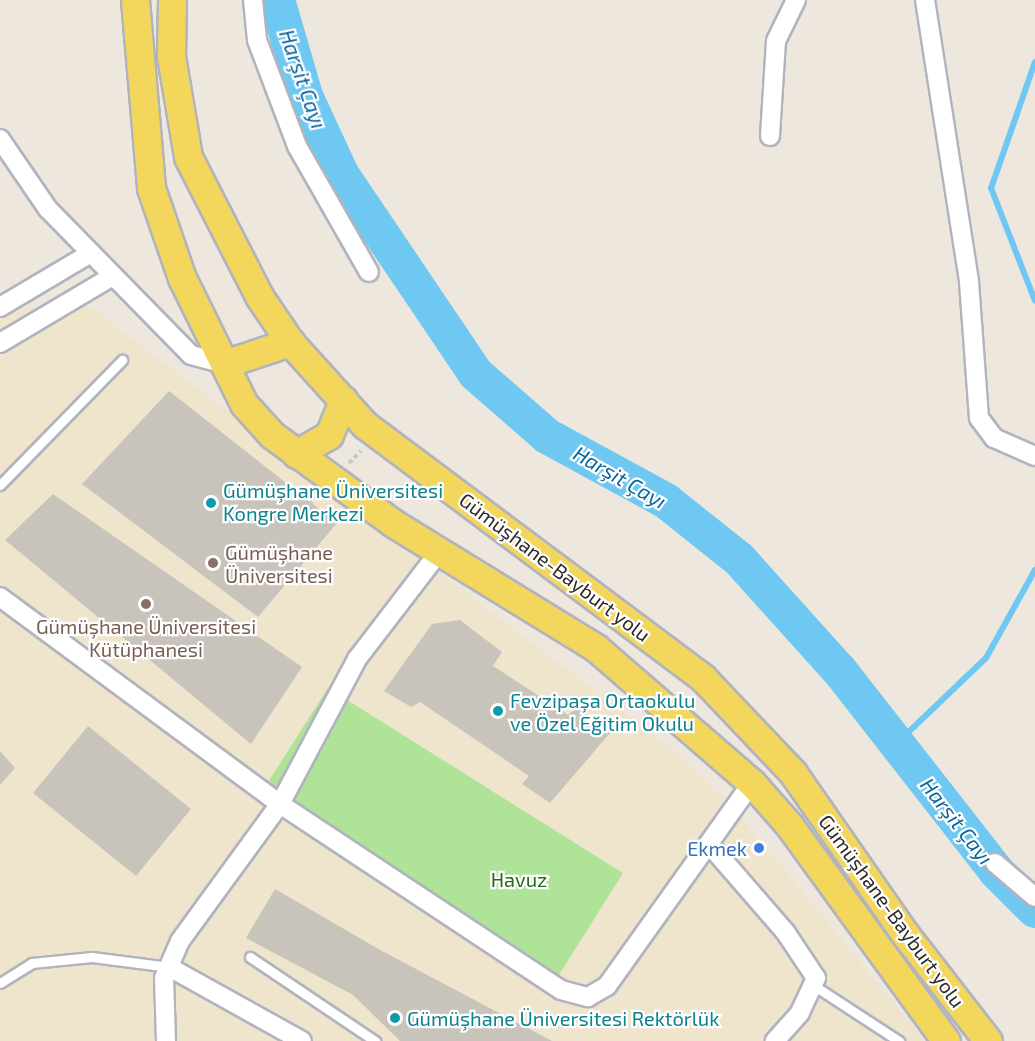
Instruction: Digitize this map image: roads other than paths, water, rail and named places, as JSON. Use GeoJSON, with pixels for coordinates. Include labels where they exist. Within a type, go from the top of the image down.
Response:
{"type":"FeatureCollection","features":[{"type":"Feature","properties":{"kind":"main road","name":"Gümüşhane-Bayburt yolu"},"geometry":{"type":"LineString","coordinates":[[135,0],[151,188],[182,278],[244,404],[296,454],[440,551],[596,648],[752,783],[789,825],[946,1041]]}},
{"type":"Feature","properties":{"kind":"main road","name":"Gümüşhane-Bayburt yolu"},"geometry":{"type":"LineString","coordinates":[[172,0],[171,56],[188,157],[259,296],[290,342],[377,434],[703,678],[793,773],[988,1041]]}},
{"type":"Feature","properties":{"kind":"main road"},"geometry":{"type":"LineString","coordinates":[[224,364],[290,342]]}},
{"type":"Feature","properties":{"kind":"main road"},"geometry":{"type":"LineString","coordinates":[[296,454],[328,435],[343,400]]}},
{"type":"Feature","properties":{"kind":"street"},"geometry":{"type":"LineString","coordinates":[[253,0],[257,40],[297,146],[369,272]]}},
{"type":"Feature","properties":{"kind":"street"},"geometry":{"type":"LineString","coordinates":[[770,136],[776,41],[796,0]]}},
{"type":"Feature","properties":{"kind":"street"},"geometry":{"type":"LineString","coordinates":[[925,0],[969,282],[979,417],[994,438],[1035,456]]}},
{"type":"Feature","properties":{"kind":"street"},"geometry":{"type":"LineString","coordinates":[[0,140],[48,209],[192,355],[224,364]]}},
{"type":"Feature","properties":{"kind":"street"},"geometry":{"type":"LineString","coordinates":[[0,307],[91,254]]}},
{"type":"Feature","properties":{"kind":"street"},"geometry":{"type":"LineString","coordinates":[[0,343],[113,276]]}},
{"type":"Feature","properties":{"kind":"street"},"geometry":{"type":"LineString","coordinates":[[166,1041],[161,1007],[169,967],[180,941],[280,804],[357,659],[440,551]]}},
{"type":"Feature","properties":{"kind":"street"},"geometry":{"type":"LineString","coordinates":[[0,597],[280,804],[561,990],[588,997],[607,986],[752,783]]}},
{"type":"Feature","properties":{"kind":"street"},"geometry":{"type":"LineString","coordinates":[[710,844],[810,963],[813,986],[800,1013],[775,1041]]}},
{"type":"Feature","properties":{"kind":"street"},"geometry":{"type":"LineString","coordinates":[[995,863],[1035,897]]}},
{"type":"Feature","properties":{"kind":"street"},"geometry":{"type":"LineString","coordinates":[[169,967],[302,1041]]}},
{"type":"Feature","properties":{"kind":"lane"},"geometry":{"type":"LineString","coordinates":[[0,485],[122,360]]}},
{"type":"Feature","properties":{"kind":"lane"},"geometry":{"type":"LineString","coordinates":[[0,984],[32,963],[92,957],[169,967]]}},
{"type":"Feature","properties":{"kind":"lane"},"geometry":{"type":"LineString","coordinates":[[250,957],[375,1041]]}},
{"type":"Feature","properties":{"kind":"lane"},"geometry":{"type":"LineString","coordinates":[[813,986],[899,1041]]}},
{"type":"Feature","properties":{"kind":"waterway","name":"Harşit Çayı"},"geometry":{"type":"LineString","coordinates":[[277,0],[305,96],[341,174],[476,374],[547,436],[666,501],[739,559],[840,671],[996,871],[1035,910]]}},
{"type":"Feature","properties":{"kind":"waterway"},"geometry":{"type":"LineString","coordinates":[[1035,62],[991,188],[1035,301]]}},
{"type":"Feature","properties":{"kind":"waterway"},"geometry":{"type":"LineString","coordinates":[[897,743],[986,658],[1035,570]]}},
{"type":"Feature","properties":{"kind":"place","name":"Gümüşhane Üniversitesi Kongre Merkezi"},"geometry":{"type":"Point","coordinates":[211,503]}},
{"type":"Feature","properties":{"kind":"place","name":"Gümüşhane Üniversitesi"},"geometry":{"type":"Point","coordinates":[213,563]}},
{"type":"Feature","properties":{"kind":"place","name":"Gümüşhane Üniversitesi Kütüphanesi"},"geometry":{"type":"Point","coordinates":[146,604]}},
{"type":"Feature","properties":{"kind":"place","name":"Fevzipaşa Ortaokulu ve Özel Eğitim Okulu"},"geometry":{"type":"Point","coordinates":[498,711]}},
{"type":"Feature","properties":{"kind":"place","name":"Ekmek"},"geometry":{"type":"Point","coordinates":[759,848]}},
{"type":"Feature","properties":{"kind":"place","name":"Gümüşhane Üniversitesi Rektörlük"},"geometry":{"type":"Point","coordinates":[395,1018]}},
{"type":"Feature","properties":{"kind":"park label","name":"Havuz"},"geometry":{"type":"Point","coordinates":[519,879]}}]}
